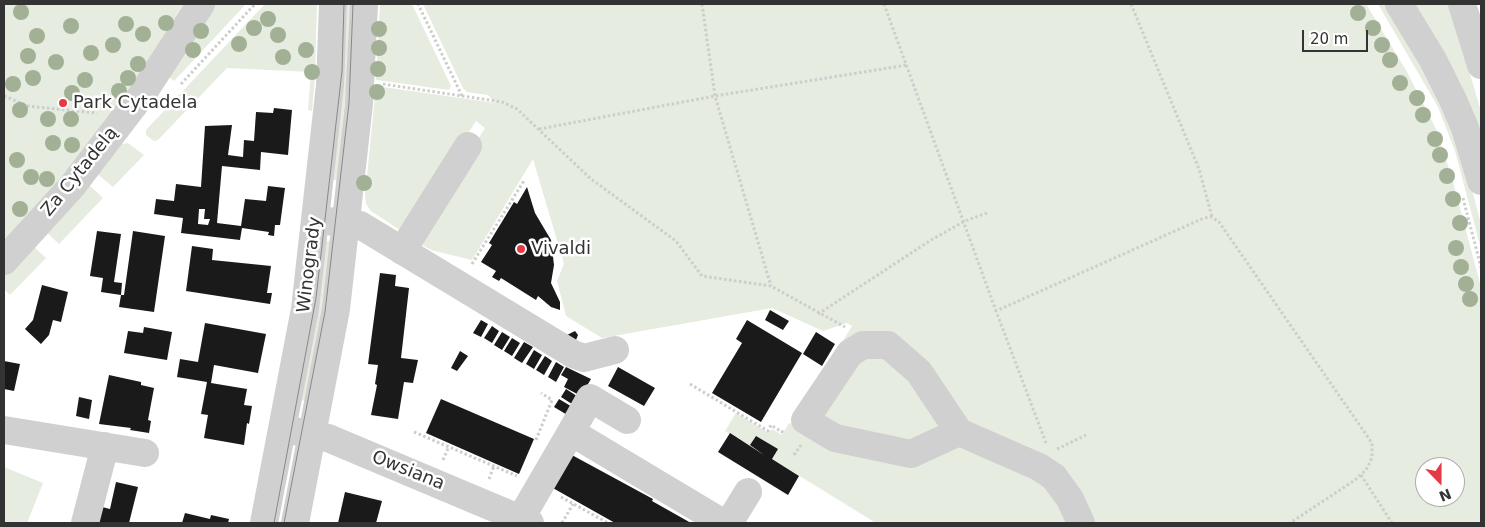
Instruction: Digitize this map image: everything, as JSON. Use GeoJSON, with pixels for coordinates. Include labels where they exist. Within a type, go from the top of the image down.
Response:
{"type":"FeatureCollection","features":[{"type":"Feature","properties":{"kind":"street","name":"Za Cytadelą"},"geometry":{"type":"LineString","coordinates":[[4,261],[73,186],[141,96],[201,4]]}},
{"type":"Feature","properties":{"kind":"street","name":"Winogrady"},"geometry":{"type":"LineString","coordinates":[[264,523],[303,320],[330,86],[334,4]]}},
{"type":"Feature","properties":{"kind":"street","name":"Winogrady"},"geometry":{"type":"LineString","coordinates":[[295,523],[334,322],[360,96],[364,4]]}},
{"type":"Feature","properties":{"kind":"street"},"geometry":{"type":"LineString","coordinates":[[1399,4],[1433,60],[1465,128],[1471,187]]}},
{"type":"Feature","properties":{"kind":"street"},"geometry":{"type":"LineString","coordinates":[[1462,4],[1481,65]]}},
{"type":"Feature","properties":{"kind":"street"},"geometry":{"type":"LineString","coordinates":[[402,251],[468,146]]}},
{"type":"Feature","properties":{"kind":"street"},"geometry":{"type":"LineString","coordinates":[[315,220],[360,225],[580,357],[589,357],[615,350]]}},
{"type":"Feature","properties":{"kind":"street"},"geometry":{"type":"LineString","coordinates":[[959,432],[911,454],[835,438],[806,420],[850,353],[863,345],[876,343],[888,345],[919,372],[959,432],[1039,467],[1054,477],[1070,499],[1081,523]]}},
{"type":"Feature","properties":{"kind":"street"},"geometry":{"type":"LineString","coordinates":[[526,521],[540,485],[590,398],[627,420]]}},
{"type":"Feature","properties":{"kind":"street","name":"Owsiana"},"geometry":{"type":"LineString","coordinates":[[282,428],[328,438],[406,483],[526,521]]}},
{"type":"Feature","properties":{"kind":"street"},"geometry":{"type":"LineString","coordinates":[[4,430],[145,453]]}},
{"type":"Feature","properties":{"kind":"street"},"geometry":{"type":"LineString","coordinates":[[571,432],[723,523]]}},
{"type":"Feature","properties":{"kind":"street"},"geometry":{"type":"LineString","coordinates":[[85,523],[105,446]]}},
{"type":"Feature","properties":{"kind":"street"},"geometry":{"type":"LineString","coordinates":[[729,523],[748,492]]}},
{"type":"Feature","properties":{"kind":"path"},"geometry":{"type":"LineString","coordinates":[[174,91],[255,4]]}},
{"type":"Feature","properties":{"kind":"path"},"geometry":{"type":"LineString","coordinates":[[418,4],[462,96]]}},
{"type":"Feature","properties":{"kind":"path"},"geometry":{"type":"LineString","coordinates":[[702,4],[715,96],[771,286]]}},
{"type":"Feature","properties":{"kind":"path"},"geometry":{"type":"LineString","coordinates":[[884,4],[1050,452],[1086,435]]}},
{"type":"Feature","properties":{"kind":"path"},"geometry":{"type":"LineString","coordinates":[[1131,4],[1199,169],[1212,218]]}},
{"type":"Feature","properties":{"kind":"path"},"geometry":{"type":"LineString","coordinates":[[539,129],[715,96],[907,64]]}},
{"type":"Feature","properties":{"kind":"path"},"geometry":{"type":"LineString","coordinates":[[373,82],[502,102],[517,109],[591,179],[676,241],[702,276],[771,286],[830,319]]}},
{"type":"Feature","properties":{"kind":"path"},"geometry":{"type":"LineString","coordinates":[[4,96],[28,106],[78,110],[109,116],[120,124]]}},
{"type":"Feature","properties":{"kind":"path"},"geometry":{"type":"LineString","coordinates":[[472,264],[525,179]]}},
{"type":"Feature","properties":{"kind":"path"},"geometry":{"type":"LineString","coordinates":[[1471,187],[1481,268]]}},
{"type":"Feature","properties":{"kind":"path"},"geometry":{"type":"LineString","coordinates":[[818,314],[931,240],[965,221],[987,213]]}},
{"type":"Feature","properties":{"kind":"path"},"geometry":{"type":"LineString","coordinates":[[996,310],[1204,218],[1212,218],[1219,222],[1372,443],[1371,464],[1361,474],[1290,523]]}},
{"type":"Feature","properties":{"kind":"path"},"geometry":{"type":"LineString","coordinates":[[690,384],[768,430],[771,425],[782,432],[785,426]]}},
{"type":"Feature","properties":{"kind":"path"},"geometry":{"type":"LineString","coordinates":[[534,443],[552,400],[541,393]]}},
{"type":"Feature","properties":{"kind":"path"},"geometry":{"type":"LineString","coordinates":[[414,432],[540,485],[608,523]]}},
{"type":"Feature","properties":{"kind":"path"},"geometry":{"type":"LineString","coordinates":[[1361,474],[1392,523]]}},
{"type":"Feature","properties":{"kind":"path"},"geometry":{"type":"LineString","coordinates":[[562,523],[573,504]]}},
{"type":"Feature","properties":{"kind":"shaded area","name":"Park Cytadela"},"geometry":{"type":"Polygon","coordinates":[[[4,4],[246,4],[174,81],[168,76],[105,128],[4,245],[4,4]]]}},
{"type":"Feature","properties":{"kind":"shaded area"},"geometry":{"type":"Polygon","coordinates":[[[265,4],[317,4],[312,111],[308,110],[311,72],[227,68],[158,140],[154,141],[146,135],[146,130],[265,4]]]}},
{"type":"Feature","properties":{"kind":"shaded area"},"geometry":{"type":"Polygon","coordinates":[[[341,4],[355,4],[337,180],[332,180],[341,4]]]}},
{"type":"Feature","properties":{"kind":"shaded area"},"geometry":{"type":"Polygon","coordinates":[[[380,4],[412,4],[451,86],[449,90],[376,80],[380,4]]]}},
{"type":"Feature","properties":{"kind":"shaded area"},"geometry":{"type":"Polygon","coordinates":[[[423,4],[1366,4],[1407,72],[1436,129],[1452,178],[1481,287],[1481,523],[876,523],[772,459],[777,449],[756,437],[751,445],[764,455],[725,431],[736,413],[769,433],[772,429],[782,435],[789,423],[793,424],[852,326],[847,323],[823,331],[772,308],[602,338],[566,316],[557,281],[564,264],[533,159],[472,260],[431,250],[416,241],[485,128],[476,121],[403,232],[371,211],[366,204],[365,196],[376,86],[495,103],[488,95],[467,92],[463,88],[423,4]]]}},
{"type":"Feature","properties":{"kind":"shaded area"},"geometry":{"type":"Polygon","coordinates":[[[1378,4],[1385,4],[1397,22],[1444,108],[1469,178],[1481,224],[1481,249],[1455,151],[1438,107],[1378,4]]]}},
{"type":"Feature","properties":{"kind":"shaded area"},"geometry":{"type":"Polygon","coordinates":[[[1415,4],[1449,4],[1481,111],[1481,133],[1460,83],[1415,4]]]}},
{"type":"Feature","properties":{"kind":"shaded area"},"geometry":{"type":"Polygon","coordinates":[[[128,143],[144,155],[113,187],[96,173],[118,145],[128,143]]]}},
{"type":"Feature","properties":{"kind":"shaded area"},"geometry":{"type":"Polygon","coordinates":[[[87,183],[103,198],[59,244],[45,231],[87,183]]]}},
{"type":"Feature","properties":{"kind":"shaded area"},"geometry":{"type":"Polygon","coordinates":[[[325,241],[330,241],[335,245],[306,401],[301,400],[325,241]]]}},
{"type":"Feature","properties":{"kind":"shaded area"},"geometry":{"type":"Polygon","coordinates":[[[32,245],[46,258],[10,295],[4,289],[4,275],[32,245]]]}},
{"type":"Feature","properties":{"kind":"shaded area"},"geometry":{"type":"Polygon","coordinates":[[[4,467],[43,483],[27,523],[4,523],[4,467]]]}},
{"type":"Feature","properties":{"kind":"building"},"geometry":{"type":"Polygon","coordinates":[[[274,108],[292,110],[288,155],[261,152],[260,170],[222,166],[217,223],[241,226],[245,199],[266,201],[268,186],[285,188],[280,225],[275,225],[274,236],[268,235],[269,232],[242,228],[240,240],[181,233],[183,218],[154,214],[156,199],[174,201],[176,184],[201,187],[205,126],[232,125],[228,155],[243,157],[244,140],[254,141],[256,112],[273,113],[274,108]],[[199,209],[198,224],[208,225],[210,219],[204,219],[205,209],[199,209]]]}},
{"type":"Feature","properties":{"kind":"building","name":"Vivaldi"},"geometry":{"type":"Polygon","coordinates":[[[527,187],[535,213],[551,240],[554,265],[551,283],[560,302],[560,310],[551,307],[538,296],[536,300],[501,278],[499,281],[492,277],[496,271],[481,262],[492,245],[489,243],[514,202],[517,204],[527,187]]]}},
{"type":"Feature","properties":{"kind":"building"},"geometry":{"type":"Polygon","coordinates":[[[97,231],[121,234],[114,282],[122,283],[121,295],[101,292],[103,278],[90,276],[97,231]]]}},
{"type":"Feature","properties":{"kind":"building"},"geometry":{"type":"Polygon","coordinates":[[[133,231],[165,236],[154,312],[119,307],[121,295],[124,295],[133,231]]]}},
{"type":"Feature","properties":{"kind":"building"},"geometry":{"type":"Polygon","coordinates":[[[192,246],[213,249],[212,260],[271,266],[267,293],[272,293],[270,304],[186,291],[192,246]]]}},
{"type":"Feature","properties":{"kind":"building"},"geometry":{"type":"Polygon","coordinates":[[[380,273],[396,275],[395,286],[409,288],[401,358],[418,360],[413,383],[404,382],[398,419],[371,415],[377,385],[375,384],[378,365],[368,364],[380,273]]]}},
{"type":"Feature","properties":{"kind":"building"},"geometry":{"type":"Polygon","coordinates":[[[42,285],[68,292],[61,322],[53,320],[49,335],[41,344],[25,329],[33,320],[42,285]]]}},
{"type":"Feature","properties":{"kind":"building"},"geometry":{"type":"Polygon","coordinates":[[[770,310],[789,321],[783,330],[765,320],[770,310]]]}},
{"type":"Feature","properties":{"kind":"building"},"geometry":{"type":"Polygon","coordinates":[[[481,320],[488,324],[481,337],[473,333],[481,320]]]}},
{"type":"Feature","properties":{"kind":"building"},"geometry":{"type":"Polygon","coordinates":[[[747,320],[802,353],[761,422],[712,393],[742,343],[736,339],[747,320]]]}},
{"type":"Feature","properties":{"kind":"building"},"geometry":{"type":"Polygon","coordinates":[[[205,323],[266,334],[258,373],[214,365],[211,383],[247,389],[244,405],[252,406],[244,445],[204,438],[208,415],[201,414],[207,382],[177,377],[180,359],[198,362],[205,323]]]}},
{"type":"Feature","properties":{"kind":"building"},"geometry":{"type":"Polygon","coordinates":[[[492,326],[499,331],[492,343],[484,338],[492,326]]]}},
{"type":"Feature","properties":{"kind":"building"},"geometry":{"type":"Polygon","coordinates":[[[144,327],[172,332],[167,360],[124,353],[128,331],[143,333],[144,327]]]}},
{"type":"Feature","properties":{"kind":"building"},"geometry":{"type":"Polygon","coordinates":[[[575,331],[578,335],[576,340],[567,335],[575,331]]]}},
{"type":"Feature","properties":{"kind":"building"},"geometry":{"type":"Polygon","coordinates":[[[502,332],[510,337],[502,350],[494,345],[502,332]]]}},
{"type":"Feature","properties":{"kind":"building"},"geometry":{"type":"Polygon","coordinates":[[[816,332],[835,344],[822,366],[803,354],[816,332]]]}},
{"type":"Feature","properties":{"kind":"building"},"geometry":{"type":"Polygon","coordinates":[[[512,338],[520,343],[512,356],[504,351],[512,338]]]}},
{"type":"Feature","properties":{"kind":"building"},"geometry":{"type":"Polygon","coordinates":[[[524,342],[533,347],[522,363],[514,358],[524,342]]]}},
{"type":"Feature","properties":{"kind":"building"},"geometry":{"type":"Polygon","coordinates":[[[534,350],[542,355],[534,369],[526,364],[534,350]]]}},
{"type":"Feature","properties":{"kind":"building"},"geometry":{"type":"Polygon","coordinates":[[[460,351],[468,356],[457,371],[451,368],[460,351]]]}},
{"type":"Feature","properties":{"kind":"building"},"geometry":{"type":"Polygon","coordinates":[[[545,356],[552,361],[544,375],[536,370],[545,356]]]}},
{"type":"Feature","properties":{"kind":"building"},"geometry":{"type":"Polygon","coordinates":[[[4,361],[20,364],[14,391],[4,389],[4,361]]]}},
{"type":"Feature","properties":{"kind":"building"},"geometry":{"type":"Polygon","coordinates":[[[556,362],[564,367],[556,382],[548,377],[556,362]]]}},
{"type":"Feature","properties":{"kind":"building"},"geometry":{"type":"Polygon","coordinates":[[[566,367],[591,379],[581,396],[564,387],[568,379],[561,375],[566,367]]]}},
{"type":"Feature","properties":{"kind":"building"},"geometry":{"type":"Polygon","coordinates":[[[618,367],[655,388],[644,406],[608,386],[618,367]]]}},
{"type":"Feature","properties":{"kind":"building"},"geometry":{"type":"Polygon","coordinates":[[[109,375],[141,382],[141,385],[154,388],[148,420],[151,421],[149,433],[130,430],[131,428],[99,424],[109,375]]]}},
{"type":"Feature","properties":{"kind":"building"},"geometry":{"type":"Polygon","coordinates":[[[566,389],[580,398],[575,406],[561,397],[566,389]]]}},
{"type":"Feature","properties":{"kind":"building"},"geometry":{"type":"Polygon","coordinates":[[[79,397],[92,400],[89,419],[76,416],[79,397]]]}},
{"type":"Feature","properties":{"kind":"building"},"geometry":{"type":"Polygon","coordinates":[[[441,399],[534,439],[519,474],[426,433],[441,399]]]}},
{"type":"Feature","properties":{"kind":"building"},"geometry":{"type":"Polygon","coordinates":[[[559,399],[574,408],[569,416],[554,407],[559,399]]]}},
{"type":"Feature","properties":{"kind":"building"},"geometry":{"type":"Polygon","coordinates":[[[730,433],[764,455],[750,445],[756,436],[778,449],[772,459],[799,476],[788,495],[718,452],[730,433]]]}},
{"type":"Feature","properties":{"kind":"building"},"geometry":{"type":"Polygon","coordinates":[[[570,454],[653,499],[652,501],[691,523],[615,523],[551,487],[570,454]]]}},
{"type":"Feature","properties":{"kind":"building"},"geometry":{"type":"Polygon","coordinates":[[[116,482],[138,487],[129,523],[98,523],[102,507],[110,509],[116,482]]]}},
{"type":"Feature","properties":{"kind":"building"},"geometry":{"type":"Polygon","coordinates":[[[345,492],[382,501],[376,523],[338,523],[345,492]]]}},
{"type":"Feature","properties":{"kind":"building"},"geometry":{"type":"Polygon","coordinates":[[[185,513],[210,519],[211,515],[229,519],[228,523],[182,523],[185,513]]]}},
{"type":"Feature","properties":{"kind":"tram line"},"geometry":{"type":"LineString","coordinates":[[274,523],[316,298],[342,71],[344,4]]}},
{"type":"Feature","properties":{"kind":"tram line"},"geometry":{"type":"LineString","coordinates":[[284,523],[325,312],[349,103],[353,4]]}},
{"type":"Feature","properties":{"kind":"place","name":"Park Cytadela"},"geometry":{"type":"Point","coordinates":[63,103]}},
{"type":"Feature","properties":{"kind":"place","name":"Vivaldi"},"geometry":{"type":"Point","coordinates":[521,249]}}]}
